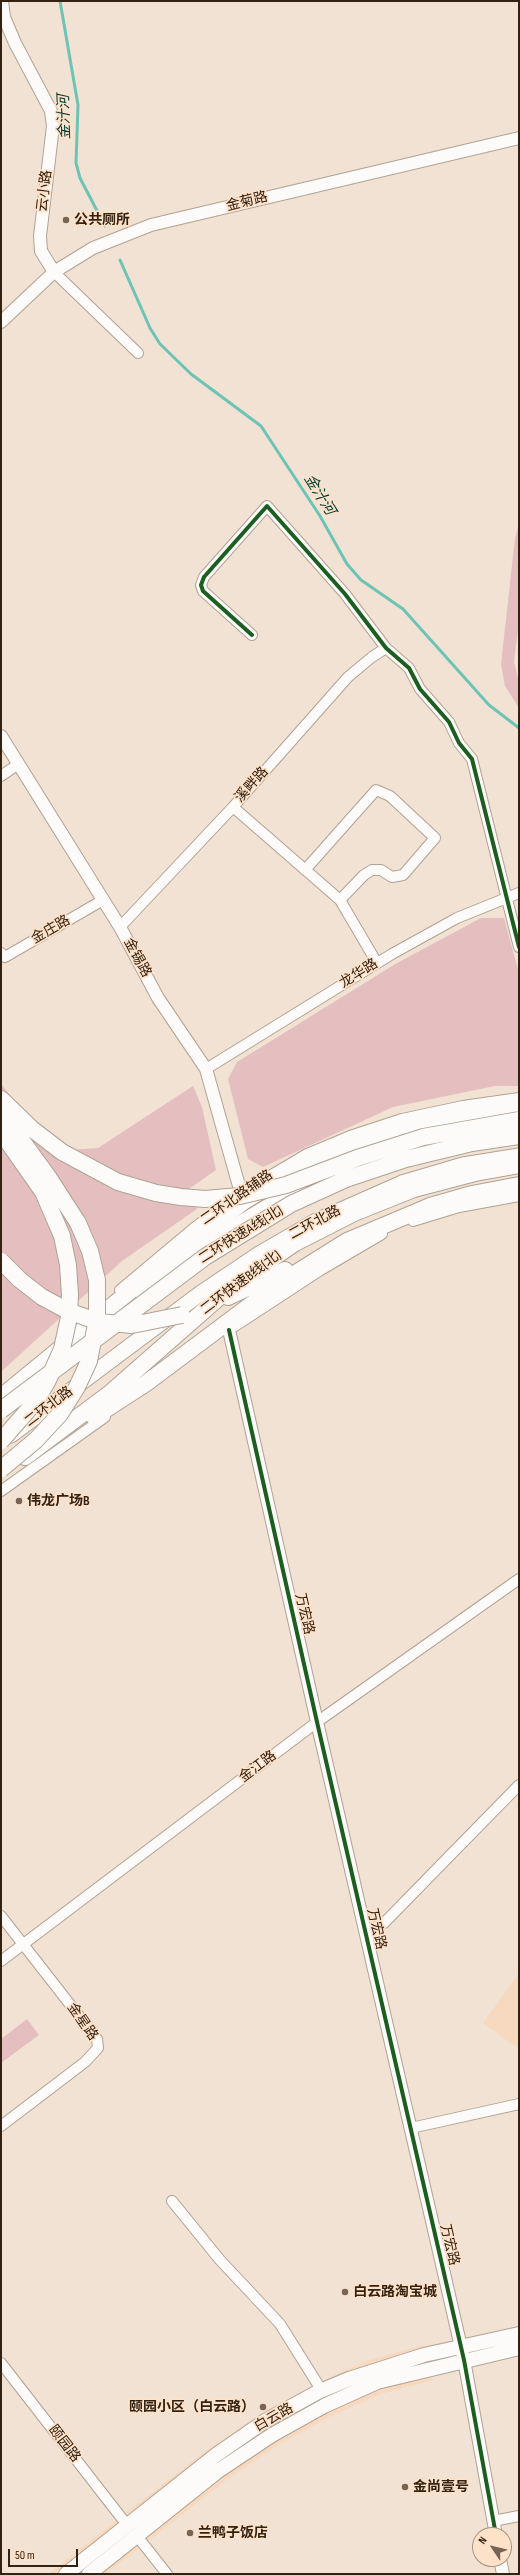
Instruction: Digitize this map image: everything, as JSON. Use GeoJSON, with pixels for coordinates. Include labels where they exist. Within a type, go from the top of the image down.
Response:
{"type":"FeatureCollection","features":[{"type":"Feature","properties":{"kind":"highway"},"geometry":{"type":"LineString","coordinates":[[1,1099],[42,1138],[95,1172],[143,1190],[193,1198],[228,1198],[262,1191],[401,1143],[469,1127],[519,1120]]}},
{"type":"Feature","properties":{"kind":"highway"},"geometry":{"type":"LineString","coordinates":[[4,1395],[219,1220],[268,1186],[316,1162],[377,1139],[420,1126],[519,1108]]}},
{"type":"Feature","properties":{"kind":"highway"},"geometry":{"type":"LineString","coordinates":[[1,1112],[50,1178],[78,1223],[93,1261],[98,1305],[93,1347],[78,1387],[49,1427],[1,1472]]}},
{"type":"Feature","properties":{"kind":"highway"},"geometry":{"type":"LineString","coordinates":[[1,1132],[37,1183],[54,1213],[67,1255],[70,1295],[64,1338],[53,1370],[29,1410],[1,1442]]}},
{"type":"Feature","properties":{"kind":"highway","name":"二环快速A线(北)"},"geometry":{"type":"LineString","coordinates":[[1,1410],[188,1269],[279,1210],[346,1179],[406,1159],[472,1143],[519,1136]]}},
{"type":"Feature","properties":{"kind":"highway","name":"二环快速B线(北)"},"geometry":{"type":"LineString","coordinates":[[1,1472],[103,1399],[238,1282],[295,1243],[354,1213],[408,1192],[455,1177],[519,1165]]}},
{"type":"Feature","properties":{"kind":"highway"},"geometry":{"type":"LineString","coordinates":[[1,1261],[30,1289],[54,1304],[99,1322],[132,1325],[165,1320],[199,1310],[363,1233],[452,1199],[519,1185]]}},
{"type":"Feature","properties":{"kind":"highway"},"geometry":{"type":"LineString","coordinates":[[1,1472],[122,1400],[280,1283],[363,1233]]}},
{"type":"Feature","properties":{"kind":"main road"},"geometry":{"type":"LineString","coordinates":[[4,1395],[175,1266],[228,1230],[274,1203],[327,1181],[394,1161],[443,1152],[519,1144]]}},
{"type":"Feature","properties":{"kind":"main road","name":"二环北路"},"geometry":{"type":"LineString","coordinates":[[1,1442],[201,1293],[259,1254],[310,1224],[344,1207],[402,1183],[463,1165],[519,1156]]}},
{"type":"Feature","properties":{"kind":"main road","name":"白云路"},"geometry":{"type":"LineString","coordinates":[[66,2574],[216,2455],[265,2422],[322,2391],[378,2369],[461,2345],[519,2334]]}},
{"type":"Feature","properties":{"kind":"main road","name":"白云路"},"geometry":{"type":"LineString","coordinates":[[89,2574],[218,2471],[272,2435],[324,2406],[377,2382],[519,2348]]}},
{"type":"Feature","properties":{"kind":"street","name":"云小路"},"geometry":{"type":"LineString","coordinates":[[2,1],[4,17],[15,42],[51,111],[53,126],[40,236],[41,251],[54,272],[138,352]]}},
{"type":"Feature","properties":{"kind":"street","name":"金菊路"},"geometry":{"type":"LineString","coordinates":[[1,322],[54,272],[93,248],[151,225],[519,138]]}},
{"type":"Feature","properties":{"kind":"street"},"geometry":{"type":"LineString","coordinates":[[252,635],[203,592],[201,586],[204,578],[267,506],[345,594],[386,648],[409,668],[420,689],[449,722],[459,743],[472,759],[489,822],[505,898],[519,947]]}},
{"type":"Feature","properties":{"kind":"street","name":"溪畔路"},"geometry":{"type":"LineString","coordinates":[[120,927],[232,807],[348,677],[372,657],[386,648]]}},
{"type":"Feature","properties":{"kind":"street","name":"金锡路"},"geometry":{"type":"LineString","coordinates":[[1,736],[17,765],[120,927],[158,998],[206,1069],[241,1193]]}},
{"type":"Feature","properties":{"kind":"street"},"geometry":{"type":"LineString","coordinates":[[1,776],[17,765]]}},
{"type":"Feature","properties":{"kind":"street"},"geometry":{"type":"LineString","coordinates":[[305,870],[376,790],[390,796],[435,838],[403,875],[396,877],[381,870],[372,870],[364,875],[340,900]]}},
{"type":"Feature","properties":{"kind":"street"},"geometry":{"type":"LineString","coordinates":[[232,807],[340,900],[377,963]]}},
{"type":"Feature","properties":{"kind":"street","name":"龙华路"},"geometry":{"type":"LineString","coordinates":[[206,1069],[377,963],[457,918],[519,893]]}},
{"type":"Feature","properties":{"kind":"street","name":"金庄路"},"geometry":{"type":"LineString","coordinates":[[1,953],[5,957],[103,900]]}},
{"type":"Feature","properties":{"kind":"street","name":"二环北路辅路"},"geometry":{"type":"LineString","coordinates":[[4,1395],[145,1268],[241,1193],[295,1160],[366,1130],[442,1110],[519,1098]]}},
{"type":"Feature","properties":{"kind":"street"},"geometry":{"type":"LineString","coordinates":[[1,1491],[230,1330],[332,1263],[388,1231],[446,1210],[519,1196]]}},
{"type":"Feature","properties":{"kind":"street","name":"万宏路"},"geometry":{"type":"LineString","coordinates":[[230,1330],[317,1722],[461,2345],[494,2527]]}},
{"type":"Feature","properties":{"kind":"street","name":"金江路"},"geometry":{"type":"LineString","coordinates":[[1,1961],[317,1722],[519,1579]]}},
{"type":"Feature","properties":{"kind":"street"},"geometry":{"type":"LineString","coordinates":[[366,1932],[384,1923],[519,1785]]}},
{"type":"Feature","properties":{"kind":"street","name":"金星路"},"geometry":{"type":"LineString","coordinates":[[1,1916],[97,2039],[98,2048],[85,2062],[1,2126]]}},
{"type":"Feature","properties":{"kind":"street"},"geometry":{"type":"LineString","coordinates":[[411,2128],[519,2104]]}},
{"type":"Feature","properties":{"kind":"street"},"geometry":{"type":"LineString","coordinates":[[172,2201],[220,2260],[280,2324],[322,2391]]}},
{"type":"Feature","properties":{"kind":"street","name":"颐园路"},"geometry":{"type":"LineString","coordinates":[[1,2363],[127,2525]]}},
{"type":"Feature","properties":{"kind":"street"},"geometry":{"type":"LineString","coordinates":[[493,2521],[519,2516]]}},
{"type":"Feature","properties":{"kind":"street"},"geometry":{"type":"LineString","coordinates":[[137,2536],[167,2574]]}},
{"type":"Feature","properties":{"kind":"shaded area"},"geometry":{"type":"Polygon","coordinates":[[[519,524],[519,622],[514,662],[519,682],[519,708],[505,686],[501,664],[515,538],[519,524]]]}},
{"type":"Feature","properties":{"kind":"shaded area"},"geometry":{"type":"Polygon","coordinates":[[[481,918],[504,918],[519,973],[519,1086],[495,1086],[393,1107],[263,1167],[248,1159],[228,1079],[237,1062],[397,963],[481,918]]]}},
{"type":"Feature","properties":{"kind":"shaded area"},"geometry":{"type":"Polygon","coordinates":[[[1,1084],[27,1117],[70,1150],[98,1148],[193,1086],[202,1107],[216,1170],[186,1191],[197,1209],[122,1261],[1,1372],[1,1084]]]}},
{"type":"Feature","properties":{"kind":"shaded area"},"geometry":{"type":"Polygon","coordinates":[[[519,1973],[519,2049],[483,2023],[519,1973]]]}},
{"type":"Feature","properties":{"kind":"shaded area"},"geometry":{"type":"Polygon","coordinates":[[[27,2019],[39,2035],[1,2063],[1,2039],[27,2019]]]}},
{"type":"Feature","properties":{"kind":"shaded area"},"geometry":{"type":"Polygon","coordinates":[[[424,2345],[433,2380],[381,2394],[329,2417],[278,2445],[225,2481],[106,2574],[48,2574],[204,2452],[259,2415],[313,2385],[369,2360],[424,2345]]]}},
{"type":"Feature","properties":{"kind":"waterway","name":"金汁河"},"geometry":{"type":"LineString","coordinates":[[60,1],[78,105],[76,163],[80,178],[105,226]]}},
{"type":"Feature","properties":{"kind":"waterway","name":"金汁河"},"geometry":{"type":"LineString","coordinates":[[120,260],[150,328],[160,344],[191,374],[261,426],[320,516],[347,564],[361,580],[403,609],[489,705],[519,728]]}},
{"type":"Feature","properties":{"kind":"cycle path"},"geometry":{"type":"LineString","coordinates":[[252,635],[203,591],[201,585],[204,577],[267,506],[345,594],[386,648],[409,668],[420,689],[449,722],[459,743],[472,759],[519,947]]}},
{"type":"Feature","properties":{"kind":"cycle path"},"geometry":{"type":"LineString","coordinates":[[229,1330],[317,1722],[464,2360],[495,2527]]}},
{"type":"Feature","properties":{"kind":"place","name":"公共厕所"},"geometry":{"type":"Point","coordinates":[66,220]}},
{"type":"Feature","properties":{"kind":"place","name":"伟龙广场B"},"geometry":{"type":"Point","coordinates":[19,1501]}},
{"type":"Feature","properties":{"kind":"place","name":"白云路淘宝城"},"geometry":{"type":"Point","coordinates":[345,2292]}},
{"type":"Feature","properties":{"kind":"place","name":"颐园小区（白云路）"},"geometry":{"type":"Point","coordinates":[263,2407]}},
{"type":"Feature","properties":{"kind":"place","name":"金尚壹号"},"geometry":{"type":"Point","coordinates":[405,2487]}},
{"type":"Feature","properties":{"kind":"place","name":"兰鸭子饭店"},"geometry":{"type":"Point","coordinates":[190,2533]}}]}
